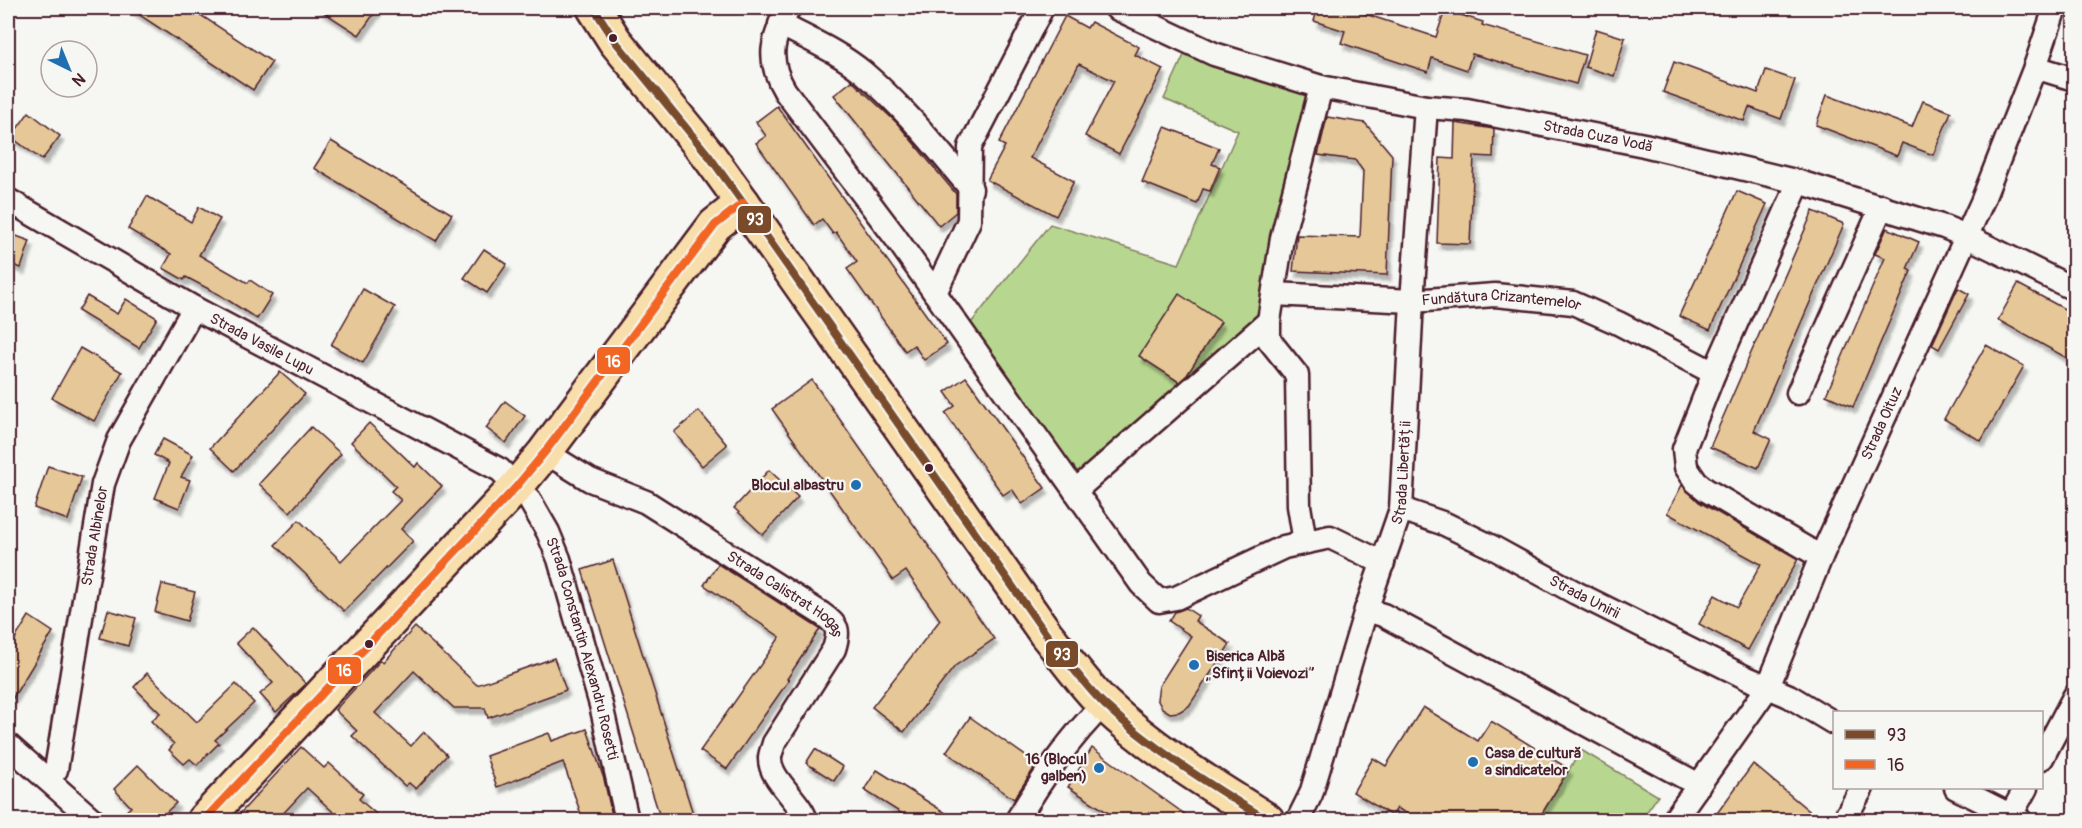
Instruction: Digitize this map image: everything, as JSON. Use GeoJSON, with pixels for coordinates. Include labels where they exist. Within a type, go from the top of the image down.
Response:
{"type":"FeatureCollection","features":[{"type":"Feature","properties":{"kind":"main road"},"geometry":{"type":"LineString","coordinates":[[594,8],[615,41],[709,156],[743,203],[1046,634],[1104,704],[1195,775],[1267,820]]}},
{"type":"Feature","properties":{"kind":"main road"},"geometry":{"type":"LineString","coordinates":[[204,820],[516,487],[545,452],[715,225],[743,203]]}},
{"type":"Feature","properties":{"kind":"street"},"geometry":{"type":"LineString","coordinates":[[935,293],[969,221],[970,147],[1042,8]]}},
{"type":"Feature","properties":{"kind":"street","name":"Strada Cuza Vodă"},"geometry":{"type":"LineString","coordinates":[[1116,8],[1214,54],[1321,87],[1426,107],[1467,110],[1632,142],[1799,182],[1882,206],[1966,236],[2074,289]]}},
{"type":"Feature","properties":{"kind":"street","name":"Strada Oituz"},"geometry":{"type":"LineString","coordinates":[[1674,820],[1768,687],[1821,557],[1982,202],[2035,67],[2055,8]]}},
{"type":"Feature","properties":{"kind":"street"},"geometry":{"type":"LineString","coordinates":[[971,189],[903,109],[865,74],[784,16],[772,56],[776,75],[785,91],[896,238],[1141,584],[1160,601],[1176,598],[1284,547],[1330,537],[1383,563]]}},
{"type":"Feature","properties":{"kind":"street"},"geometry":{"type":"LineString","coordinates":[[2035,67],[2074,79]]}},
{"type":"Feature","properties":{"kind":"street"},"geometry":{"type":"LineString","coordinates":[[1305,542],[1299,506],[1297,375],[1269,340],[1269,321],[1282,238],[1321,87]]}},
{"type":"Feature","properties":{"kind":"street","name":"Strada Libertății"},"geometry":{"type":"LineString","coordinates":[[1298,820],[1311,794],[1366,610],[1401,508],[1412,301],[1426,107]]}},
{"type":"Feature","properties":{"kind":"street"},"geometry":{"type":"LineString","coordinates":[[1799,182],[1714,373],[1684,450],[1686,467],[1696,482],[1706,490],[1821,557]]}},
{"type":"Feature","properties":{"kind":"street","name":"Strada Vasile Lupu"},"geometry":{"type":"LineString","coordinates":[[8,200],[194,308],[500,470],[516,487]]}},
{"type":"Feature","properties":{"kind":"street"},"geometry":{"type":"LineString","coordinates":[[1798,393],[1882,206]]}},
{"type":"Feature","properties":{"kind":"street","name":"Fundătura Crizantemelor"},"geometry":{"type":"LineString","coordinates":[[1274,294],[1412,301],[1495,295],[1573,303],[1618,323],[1714,373]]}},
{"type":"Feature","properties":{"kind":"street","name":"Strada Albinelor"},"geometry":{"type":"LineString","coordinates":[[47,779],[56,770],[104,484],[119,440],[194,308]]}},
{"type":"Feature","properties":{"kind":"street"},"geometry":{"type":"LineString","coordinates":[[1075,491],[1269,321]]}},
{"type":"Feature","properties":{"kind":"street","name":"Strada Calistrat Hogaș"},"geometry":{"type":"LineString","coordinates":[[545,452],[590,480],[646,502],[822,614],[837,628],[834,648],[774,743],[769,759],[775,774],[801,809],[806,820]]}},
{"type":"Feature","properties":{"kind":"street","name":"Strada Constantin Alexandru Rosetti"},"geometry":{"type":"LineString","coordinates":[[516,487],[529,499],[548,532],[559,559],[601,705],[627,820]]}},
{"type":"Feature","properties":{"kind":"street","name":"Strada Unirii"},"geometry":{"type":"LineString","coordinates":[[1401,508],[1445,524],[1597,604],[1789,696],[1833,722]]}},
{"type":"Feature","properties":{"kind":"street"},"geometry":{"type":"LineString","coordinates":[[1366,610],[1383,615],[1699,785]]}},
{"type":"Feature","properties":{"kind":"street"},"geometry":{"type":"LineString","coordinates":[[2043,756],[2074,697]]}},
{"type":"Feature","properties":{"kind":"street"},"geometry":{"type":"LineString","coordinates":[[1017,820],[1080,728],[1104,704]]}},
{"type":"Feature","properties":{"kind":"street"},"geometry":{"type":"LineString","coordinates":[[8,745],[93,820]]}},
{"type":"Feature","properties":{"kind":"street"},"geometry":{"type":"LineString","coordinates":[[1844,820],[1861,789]]}},
{"type":"Feature","properties":{"kind":"street"},"geometry":{"type":"LineString","coordinates":[[1958,789],[2013,819],[2025,789]]}},
{"type":"Feature","properties":{"kind":"green space"},"geometry":{"type":"Polygon","coordinates":[[[1190,42],[1321,87],[1269,321],[1075,491],[963,333],[1050,224],[1179,264],[1238,131],[1164,99],[1190,42]]]}},
{"type":"Feature","properties":{"kind":"green space"},"geometry":{"type":"Polygon","coordinates":[[[1581,750],[1658,796],[1641,820],[1538,820],[1581,750]]]}},
{"type":"Feature","properties":{"kind":"building"},"geometry":{"type":"Polygon","coordinates":[[[129,8],[190,8],[272,62],[253,90],[129,8]]]}},
{"type":"Feature","properties":{"kind":"building"},"geometry":{"type":"Polygon","coordinates":[[[317,8],[378,8],[359,35],[317,8]]]}},
{"type":"Feature","properties":{"kind":"building"},"geometry":{"type":"Polygon","coordinates":[[[1318,8],[1360,8],[1359,12],[1436,37],[1445,10],[1483,22],[1482,25],[1585,55],[1576,84],[1472,54],[1467,70],[1432,58],[1428,72],[1341,43],[1345,31],[1314,21],[1318,8]]]}},
{"type":"Feature","properties":{"kind":"building"},"geometry":{"type":"Polygon","coordinates":[[[1065,16],[1087,28],[1091,22],[1139,47],[1135,55],[1163,69],[1119,154],[1085,136],[1114,81],[1079,64],[1030,158],[1074,181],[1056,216],[987,180],[1005,146],[999,143],[1065,16]]]}},
{"type":"Feature","properties":{"kind":"building"},"geometry":{"type":"Polygon","coordinates":[[[1596,29],[1625,38],[1614,76],[1585,67],[1596,29]]]}},
{"type":"Feature","properties":{"kind":"building"},"geometry":{"type":"Polygon","coordinates":[[[1674,62],[1758,93],[1766,70],[1795,80],[1781,119],[1749,107],[1744,121],[1663,92],[1674,62]]]}},
{"type":"Feature","properties":{"kind":"building"},"geometry":{"type":"Polygon","coordinates":[[[852,81],[897,123],[956,194],[956,212],[939,226],[834,95],[852,81]]]}},
{"type":"Feature","properties":{"kind":"building"},"geometry":{"type":"Polygon","coordinates":[[[1827,95],[1912,127],[1923,101],[1951,112],[1933,155],[1902,143],[1897,156],[1816,125],[1827,95]]]}},
{"type":"Feature","properties":{"kind":"building"},"geometry":{"type":"Polygon","coordinates":[[[777,106],[947,344],[924,360],[914,345],[905,351],[847,269],[857,262],[836,232],[833,234],[822,219],[814,225],[756,143],[766,136],[756,122],[777,106]]]}},
{"type":"Feature","properties":{"kind":"building"},"geometry":{"type":"Polygon","coordinates":[[[29,112],[60,136],[42,160],[11,137],[29,112]]]}},
{"type":"Feature","properties":{"kind":"building"},"geometry":{"type":"Polygon","coordinates":[[[1327,117],[1365,123],[1392,155],[1387,275],[1293,271],[1297,235],[1360,237],[1363,171],[1355,160],[1318,155],[1327,117]]]}},
{"type":"Feature","properties":{"kind":"building"},"geometry":{"type":"Polygon","coordinates":[[[1455,123],[1494,129],[1493,157],[1474,156],[1470,244],[1437,243],[1440,158],[1454,159],[1455,123]]]}},
{"type":"Feature","properties":{"kind":"building"},"geometry":{"type":"Polygon","coordinates":[[[1165,127],[1219,148],[1212,164],[1220,167],[1210,191],[1203,189],[1197,204],[1142,182],[1165,127]]]}},
{"type":"Feature","properties":{"kind":"building"},"geometry":{"type":"Polygon","coordinates":[[[331,141],[452,214],[436,241],[314,168],[331,141]]]}},
{"type":"Feature","properties":{"kind":"building"},"geometry":{"type":"Polygon","coordinates":[[[1737,191],[1767,204],[1710,330],[1679,316],[1737,191]]]}},
{"type":"Feature","properties":{"kind":"building"},"geometry":{"type":"Polygon","coordinates":[[[147,196],[191,222],[199,207],[220,219],[199,255],[248,283],[250,280],[272,295],[257,319],[220,295],[186,277],[184,280],[163,268],[171,254],[128,229],[147,196]]]}},
{"type":"Feature","properties":{"kind":"building"},"geometry":{"type":"Polygon","coordinates":[[[1813,211],[1844,224],[1754,431],[1771,439],[1758,468],[1710,447],[1813,211]]]}},
{"type":"Feature","properties":{"kind":"building"},"geometry":{"type":"Polygon","coordinates":[[[1887,228],[1919,242],[1907,269],[1911,271],[1853,407],[1826,395],[1885,258],[1875,254],[1887,228]]]}},
{"type":"Feature","properties":{"kind":"building"},"geometry":{"type":"Polygon","coordinates":[[[8,233],[30,241],[21,268],[8,263],[8,233]]]}},
{"type":"Feature","properties":{"kind":"building"},"geometry":{"type":"Polygon","coordinates":[[[484,249],[507,264],[487,293],[464,278],[484,249]]]}},
{"type":"Feature","properties":{"kind":"building"},"geometry":{"type":"Polygon","coordinates":[[[2018,284],[2074,314],[2074,362],[1998,320],[2018,284]]]}},
{"type":"Feature","properties":{"kind":"building"},"geometry":{"type":"Polygon","coordinates":[[[1958,288],[1969,294],[1939,349],[1932,345],[1958,288]]]}},
{"type":"Feature","properties":{"kind":"building"},"geometry":{"type":"Polygon","coordinates":[[[363,289],[395,307],[363,363],[331,345],[363,289]]]}},
{"type":"Feature","properties":{"kind":"building"},"geometry":{"type":"Polygon","coordinates":[[[1179,294],[1221,322],[1187,375],[1179,382],[1139,356],[1179,294]]]}},
{"type":"Feature","properties":{"kind":"building"},"geometry":{"type":"Polygon","coordinates":[[[87,296],[117,314],[126,299],[157,318],[139,348],[78,311],[87,296]]]}},
{"type":"Feature","properties":{"kind":"building"},"geometry":{"type":"Polygon","coordinates":[[[1986,345],[2024,366],[1981,441],[1944,419],[1986,345]]]}},
{"type":"Feature","properties":{"kind":"building"},"geometry":{"type":"Polygon","coordinates":[[[80,348],[122,372],[94,421],[52,398],[80,348]]]}},
{"type":"Feature","properties":{"kind":"building"},"geometry":{"type":"Polygon","coordinates":[[[280,372],[305,394],[234,471],[210,448],[280,372]]]}},
{"type":"Feature","properties":{"kind":"building"},"geometry":{"type":"Polygon","coordinates":[[[966,377],[1045,488],[1022,504],[1012,489],[1003,495],[945,413],[955,406],[945,392],[966,377]]]}},
{"type":"Feature","properties":{"kind":"building","name":"Blocul albastru"},"geometry":{"type":"Polygon","coordinates":[[[812,380],[994,639],[955,666],[904,732],[872,707],[940,620],[906,571],[893,580],[772,409],[812,380]]]}},
{"type":"Feature","properties":{"kind":"building"},"geometry":{"type":"Polygon","coordinates":[[[505,401],[525,416],[506,443],[486,428],[505,401]]]}},
{"type":"Feature","properties":{"kind":"building"},"geometry":{"type":"Polygon","coordinates":[[[699,411],[727,445],[702,466],[674,432],[699,411]]]}},
{"type":"Feature","properties":{"kind":"building"},"geometry":{"type":"Polygon","coordinates":[[[369,423],[415,467],[418,463],[442,486],[401,529],[413,541],[344,611],[275,545],[299,520],[341,561],[401,500],[391,491],[396,486],[351,442],[369,423]]]}},
{"type":"Feature","properties":{"kind":"building"},"geometry":{"type":"Polygon","coordinates":[[[311,427],[341,454],[290,512],[259,484],[311,427]]]}},
{"type":"Feature","properties":{"kind":"building"},"geometry":{"type":"Polygon","coordinates":[[[163,439],[193,455],[181,477],[190,480],[179,508],[155,498],[169,463],[154,455],[163,439]]]}},
{"type":"Feature","properties":{"kind":"building"},"geometry":{"type":"Polygon","coordinates":[[[48,466],[82,477],[68,520],[34,508],[48,466]]]}},
{"type":"Feature","properties":{"kind":"building"},"geometry":{"type":"Polygon","coordinates":[[[769,470],[798,497],[763,535],[734,508],[769,470]]]}},
{"type":"Feature","properties":{"kind":"building"},"geometry":{"type":"Polygon","coordinates":[[[1682,485],[1699,502],[1798,559],[1748,650],[1699,624],[1715,595],[1737,607],[1761,564],[1667,513],[1682,485]]]}},
{"type":"Feature","properties":{"kind":"building"},"geometry":{"type":"Polygon","coordinates":[[[613,560],[695,820],[661,820],[582,570],[613,560]]]}},
{"type":"Feature","properties":{"kind":"building"},"geometry":{"type":"Polygon","coordinates":[[[718,564],[820,629],[787,679],[789,680],[727,769],[700,751],[780,637],[704,585],[718,564]]]}},
{"type":"Feature","properties":{"kind":"building"},"geometry":{"type":"Polygon","coordinates":[[[162,584],[195,592],[187,621],[155,612],[162,584]]]}},
{"type":"Feature","properties":{"kind":"building","name":"Biserica Albă „Sfinții Voievozi”"},"geometry":{"type":"Polygon","coordinates":[[[1186,608],[1198,616],[1195,621],[1230,644],[1189,706],[1179,712],[1170,713],[1162,708],[1157,699],[1159,686],[1191,636],[1169,621],[1175,612],[1186,608]]]}},
{"type":"Feature","properties":{"kind":"building"},"geometry":{"type":"Polygon","coordinates":[[[108,610],[136,618],[128,646],[100,638],[108,610]]]}},
{"type":"Feature","properties":{"kind":"building"},"geometry":{"type":"Polygon","coordinates":[[[29,616],[53,632],[8,706],[8,650],[29,616]]]}},
{"type":"Feature","properties":{"kind":"building"},"geometry":{"type":"Polygon","coordinates":[[[253,627],[306,684],[276,712],[260,694],[273,683],[236,643],[253,627]]]}},
{"type":"Feature","properties":{"kind":"building"},"geometry":{"type":"Polygon","coordinates":[[[415,627],[477,685],[554,658],[566,690],[488,718],[485,708],[454,708],[414,671],[375,713],[411,746],[424,732],[447,755],[416,789],[409,783],[405,786],[352,736],[357,731],[335,710],[415,627]]]}},
{"type":"Feature","properties":{"kind":"building"},"geometry":{"type":"Polygon","coordinates":[[[147,673],[197,722],[236,684],[254,703],[215,740],[219,743],[197,765],[190,759],[184,764],[169,750],[174,744],[151,721],[160,713],[134,687],[147,673]]]}},
{"type":"Feature","properties":{"kind":"building","name":"Casa de cultură a sindicatelor"},"geometry":{"type":"Polygon","coordinates":[[[1423,707],[1478,741],[1491,721],[1569,769],[1538,820],[1418,820],[1397,808],[1392,816],[1353,792],[1373,758],[1386,766],[1423,707]]]}},
{"type":"Feature","properties":{"kind":"building"},"geometry":{"type":"Polygon","coordinates":[[[970,717],[1037,764],[1014,799],[946,752],[970,717]]]}},
{"type":"Feature","properties":{"kind":"building"},"geometry":{"type":"Polygon","coordinates":[[[587,729],[604,779],[613,820],[583,820],[563,762],[497,787],[486,756],[549,733],[552,741],[587,729]]]}},
{"type":"Feature","properties":{"kind":"building"},"geometry":{"type":"Polygon","coordinates":[[[301,747],[324,768],[329,763],[363,794],[359,799],[383,820],[342,820],[307,788],[277,820],[234,820],[301,747]]]}},
{"type":"Feature","properties":{"kind":"building","name":"16 (Blocul galben)"},"geometry":{"type":"Polygon","coordinates":[[[1092,748],[1193,820],[1119,820],[1068,787],[1092,748]]]}},
{"type":"Feature","properties":{"kind":"building"},"geometry":{"type":"Polygon","coordinates":[[[815,749],[843,767],[834,781],[806,763],[815,749]]]}},
{"type":"Feature","properties":{"kind":"building"},"geometry":{"type":"Polygon","coordinates":[[[1753,764],[1820,820],[1712,820],[1753,764]]]}},
{"type":"Feature","properties":{"kind":"building"},"geometry":{"type":"Polygon","coordinates":[[[138,765],[176,803],[158,820],[134,820],[125,812],[131,807],[114,789],[138,765]]]}},
{"type":"Feature","properties":{"kind":"building"},"geometry":{"type":"Polygon","coordinates":[[[877,770],[957,820],[912,820],[864,790],[877,770]]]}},
{"type":"Feature","properties":{"kind":"transit line","name":"93"},"geometry":{"type":"LineString","coordinates":[[594,8],[615,41],[709,156],[1046,634],[1082,679],[1105,705],[1143,737],[1183,766],[1267,820]]}},
{"type":"Feature","properties":{"kind":"transit line","name":"16"},"geometry":{"type":"LineString","coordinates":[[204,820],[516,487],[545,452],[715,225],[743,203]]}},
{"type":"Feature","properties":{"kind":"place","name":"Blocul albastru"},"geometry":{"type":"Point","coordinates":[856,485]}},
{"type":"Feature","properties":{"kind":"place","name":"Biserica Albă „Sfinții Voievozi”"},"geometry":{"type":"Point","coordinates":[1194,665]}},
{"type":"Feature","properties":{"kind":"place","name":"Casa de cultură a sindicatelor"},"geometry":{"type":"Point","coordinates":[1473,762]}},
{"type":"Feature","properties":{"kind":"place","name":"16 (Blocul galben)"},"geometry":{"type":"Point","coordinates":[1099,768]}}]}
